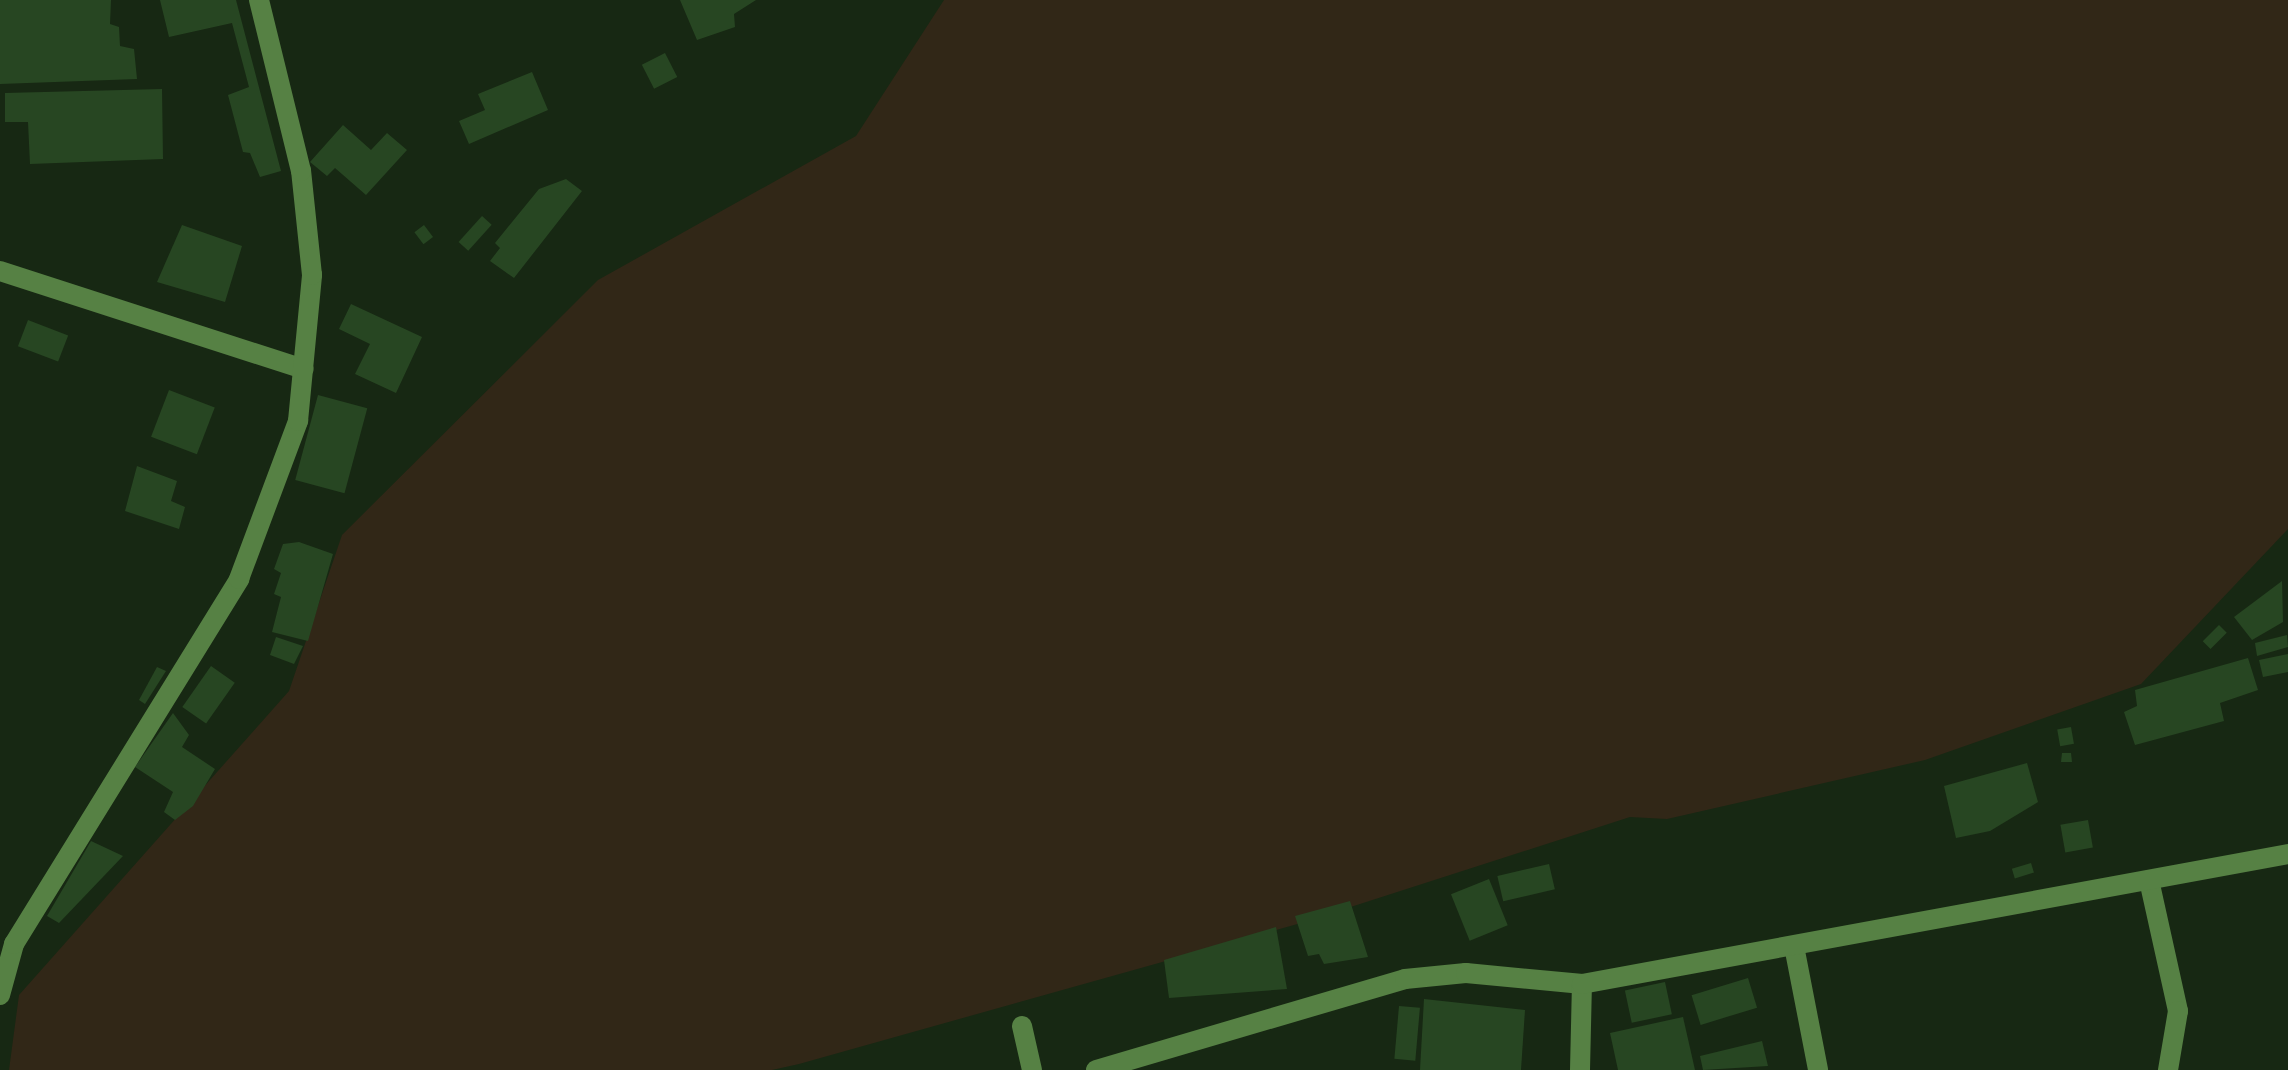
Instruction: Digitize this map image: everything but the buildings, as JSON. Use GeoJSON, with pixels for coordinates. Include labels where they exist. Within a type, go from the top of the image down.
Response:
{"type":"FeatureCollection","features":[{"type":"Feature","properties":{"kind":"street"},"geometry":{"type":"LineString","coordinates":[[0,995],[14,944],[239,579],[298,421],[312,275],[301,171],[259,0]]}},
{"type":"Feature","properties":{"kind":"street"},"geometry":{"type":"LineString","coordinates":[[0,271],[304,369]]}},
{"type":"Feature","properties":{"kind":"street"},"geometry":{"type":"LineString","coordinates":[[1096,1070],[1405,979],[1466,973],[1582,984],[2288,854]]}},
{"type":"Feature","properties":{"kind":"street"},"geometry":{"type":"LineString","coordinates":[[2149,880],[2178,1011],[2168,1070]]}},
{"type":"Feature","properties":{"kind":"street"},"geometry":{"type":"LineString","coordinates":[[1794,946],[1818,1070]]}},
{"type":"Feature","properties":{"kind":"street"},"geometry":{"type":"LineString","coordinates":[[1580,1070],[1582,984]]}},
{"type":"Feature","properties":{"kind":"street"},"geometry":{"type":"LineString","coordinates":[[1022,1026],[1032,1070]]}},
{"type":"Feature","properties":{"kind":"shaded area"},"geometry":{"type":"Polygon","coordinates":[[[944,0],[2288,0],[2288,529],[2141,684],[1925,760],[1667,819],[1630,817],[1301,923],[799,1064],[772,1070],[9,1070],[19,995],[289,691],[342,535],[598,280],[856,136],[944,0]]]}}]}
